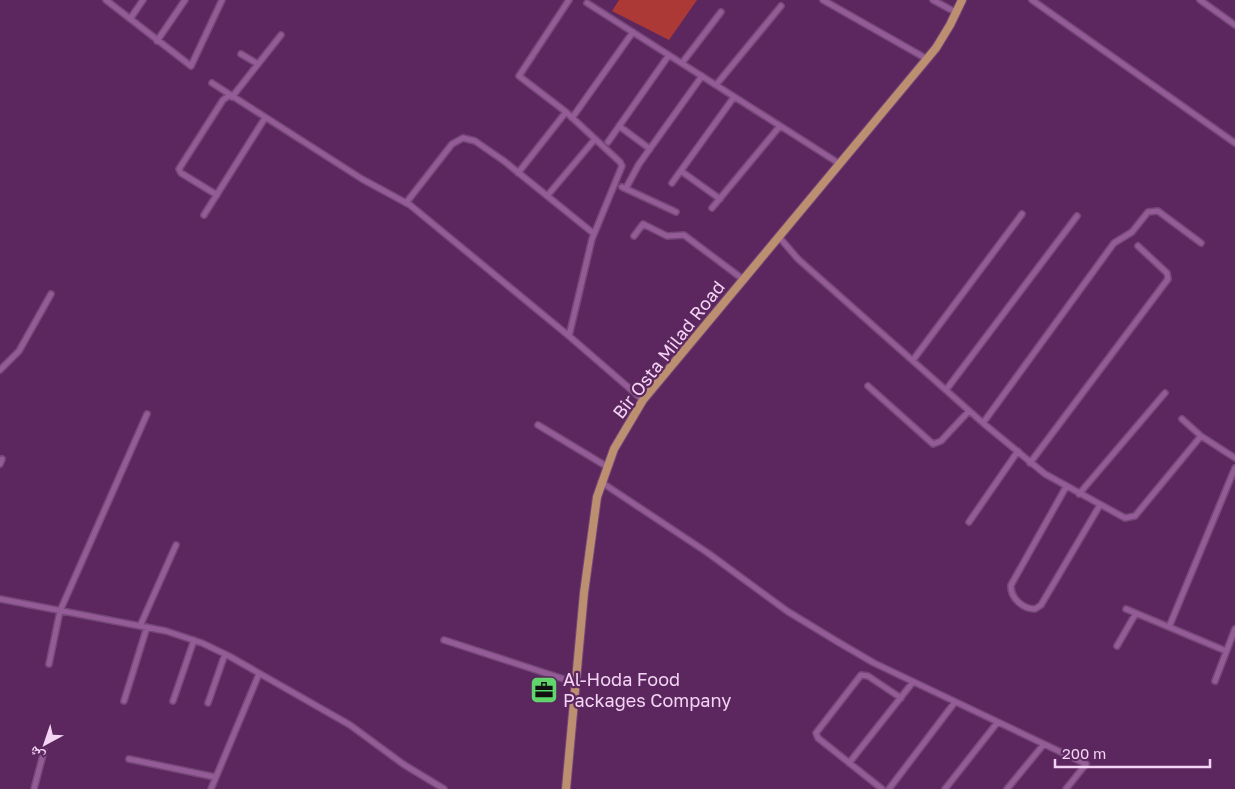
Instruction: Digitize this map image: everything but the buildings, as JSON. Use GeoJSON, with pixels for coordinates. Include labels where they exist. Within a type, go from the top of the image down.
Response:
{"type":"FeatureCollection","features":[{"type":"Feature","properties":{"kind":"main road","name":"Bir Osta Milad Road"},"geometry":{"type":"LineString","coordinates":[[566,789],[590,538],[601,482],[606,466],[623,432],[643,400],[927,59],[944,37],[962,0]]}},
{"type":"Feature","properties":{"kind":"street"},"geometry":{"type":"LineString","coordinates":[[106,0],[188,66],[192,66],[222,0]]}},
{"type":"Feature","properties":{"kind":"street"},"geometry":{"type":"LineString","coordinates":[[130,19],[143,0]]}},
{"type":"Feature","properties":{"kind":"street"},"geometry":{"type":"LineString","coordinates":[[157,41],[185,0]]}},
{"type":"Feature","properties":{"kind":"street"},"geometry":{"type":"LineString","coordinates":[[569,0],[519,75],[566,112],[622,166],[593,233],[569,336]]}},
{"type":"Feature","properties":{"kind":"street"},"geometry":{"type":"LineString","coordinates":[[823,0],[927,59]]}},
{"type":"Feature","properties":{"kind":"street"},"geometry":{"type":"LineString","coordinates":[[933,0],[956,13]]}},
{"type":"Feature","properties":{"kind":"street"},"geometry":{"type":"LineString","coordinates":[[1032,0],[1235,143]]}},
{"type":"Feature","properties":{"kind":"street"},"geometry":{"type":"LineString","coordinates":[[1200,0],[1235,25]]}},
{"type":"Feature","properties":{"kind":"street"},"geometry":{"type":"LineString","coordinates":[[587,3],[840,164]]}},
{"type":"Feature","properties":{"kind":"street"},"geometry":{"type":"LineString","coordinates":[[716,85],[781,6]]}},
{"type":"Feature","properties":{"kind":"street"},"geometry":{"type":"LineString","coordinates":[[682,63],[721,12]]}},
{"type":"Feature","properties":{"kind":"street"},"geometry":{"type":"LineString","coordinates":[[572,118],[634,32]]}},
{"type":"Feature","properties":{"kind":"street"},"geometry":{"type":"LineString","coordinates":[[217,195],[181,173],[179,168],[223,100],[231,96],[280,35]]}},
{"type":"Feature","properties":{"kind":"street"},"geometry":{"type":"LineString","coordinates":[[241,54],[258,64]]}},
{"type":"Feature","properties":{"kind":"street"},"geometry":{"type":"LineString","coordinates":[[608,142],[669,55]]}},
{"type":"Feature","properties":{"kind":"street"},"geometry":{"type":"LineString","coordinates":[[676,212],[624,187],[702,76]]}},
{"type":"Feature","properties":{"kind":"street"},"geometry":{"type":"LineString","coordinates":[[212,83],[362,179],[406,202],[569,336],[643,400]]}},
{"type":"Feature","properties":{"kind":"street"},"geometry":{"type":"LineString","coordinates":[[672,183],[734,96]]}},
{"type":"Feature","properties":{"kind":"street"},"geometry":{"type":"LineString","coordinates":[[518,173],[566,112]]}},
{"type":"Feature","properties":{"kind":"street"},"geometry":{"type":"LineString","coordinates":[[204,215],[265,118]]}},
{"type":"Feature","properties":{"kind":"street"},"geometry":{"type":"LineString","coordinates":[[619,126],[650,149]]}},
{"type":"Feature","properties":{"kind":"street"},"geometry":{"type":"LineString","coordinates":[[712,208],[780,126]]}},
{"type":"Feature","properties":{"kind":"street"},"geometry":{"type":"LineString","coordinates":[[406,202],[459,139],[471,139],[548,196],[593,233]]}},
{"type":"Feature","properties":{"kind":"street"},"geometry":{"type":"LineString","coordinates":[[548,196],[595,139]]}},
{"type":"Feature","properties":{"kind":"street"},"geometry":{"type":"LineString","coordinates":[[681,171],[720,199]]}},
{"type":"Feature","properties":{"kind":"street"},"geometry":{"type":"LineString","coordinates":[[983,423],[1114,243],[1132,232],[1148,212],[1158,211],[1201,243]]}},
{"type":"Feature","properties":{"kind":"street"},"geometry":{"type":"LineString","coordinates":[[913,360],[1022,214]]}},
{"type":"Feature","properties":{"kind":"street"},"geometry":{"type":"LineString","coordinates":[[946,390],[1077,216]]}},
{"type":"Feature","properties":{"kind":"street"},"geometry":{"type":"LineString","coordinates":[[634,236],[642,224],[667,236],[682,234],[744,280]]}},
{"type":"Feature","properties":{"kind":"street"},"geometry":{"type":"LineString","coordinates":[[779,237],[798,259],[969,411],[1030,462],[1066,487],[1126,518],[1135,516],[1201,436]]}},
{"type":"Feature","properties":{"kind":"street"},"geometry":{"type":"LineString","coordinates":[[1030,462],[1168,277],[1167,273],[1138,246]]}},
{"type":"Feature","properties":{"kind":"street"},"geometry":{"type":"LineString","coordinates":[[0,370],[19,352],[51,294]]}},
{"type":"Feature","properties":{"kind":"street"},"geometry":{"type":"LineString","coordinates":[[868,386],[933,444],[941,441],[969,411]]}},
{"type":"Feature","properties":{"kind":"street"},"geometry":{"type":"LineString","coordinates":[[1079,494],[1165,393]]}},
{"type":"Feature","properties":{"kind":"street"},"geometry":{"type":"LineString","coordinates":[[49,664],[60,611],[147,414]]}},
{"type":"Feature","properties":{"kind":"street"},"geometry":{"type":"LineString","coordinates":[[1182,418],[1201,436],[1235,458]]}},
{"type":"Feature","properties":{"kind":"street"},"geometry":{"type":"LineString","coordinates":[[538,425],[606,466]]}},
{"type":"Feature","properties":{"kind":"street"},"geometry":{"type":"LineString","coordinates":[[969,522],[1018,451]]}},
{"type":"Feature","properties":{"kind":"street"},"geometry":{"type":"LineString","coordinates":[[1169,627],[1235,468]]}},
{"type":"Feature","properties":{"kind":"street"},"geometry":{"type":"LineString","coordinates":[[601,482],[708,553],[804,622],[874,663],[1086,764],[1066,789]]}},
{"type":"Feature","properties":{"kind":"street"},"geometry":{"type":"LineString","coordinates":[[1066,487],[1010,585],[1013,597],[1027,607],[1032,609],[1041,605],[1100,505]]}},
{"type":"Feature","properties":{"kind":"street"},"geometry":{"type":"LineString","coordinates":[[140,626],[176,545]]}},
{"type":"Feature","properties":{"kind":"street"},"geometry":{"type":"LineString","coordinates":[[0,599],[147,627],[194,640],[224,654],[350,725],[417,773],[444,789]]}},
{"type":"Feature","properties":{"kind":"street"},"geometry":{"type":"LineString","coordinates":[[1126,609],[1226,651]]}},
{"type":"Feature","properties":{"kind":"street"},"geometry":{"type":"LineString","coordinates":[[1117,646],[1136,613]]}},
{"type":"Feature","properties":{"kind":"street"},"geometry":{"type":"LineString","coordinates":[[124,701],[147,627]]}},
{"type":"Feature","properties":{"kind":"street"},"geometry":{"type":"LineString","coordinates":[[1215,681],[1235,629]]}},
{"type":"Feature","properties":{"kind":"street"},"geometry":{"type":"LineString","coordinates":[[172,700],[194,640]]}},
{"type":"Feature","properties":{"kind":"street"},"geometry":{"type":"LineString","coordinates":[[444,640],[576,683]]}},
{"type":"Feature","properties":{"kind":"street"},"geometry":{"type":"LineString","coordinates":[[208,703],[224,654]]}},
{"type":"Feature","properties":{"kind":"street"},"geometry":{"type":"LineString","coordinates":[[211,789],[259,674]]}},
{"type":"Feature","properties":{"kind":"street"},"geometry":{"type":"LineString","coordinates":[[882,789],[818,738],[816,733],[858,676],[868,676],[901,698]]}},
{"type":"Feature","properties":{"kind":"street"},"geometry":{"type":"LineString","coordinates":[[849,763],[913,682]]}},
{"type":"Feature","properties":{"kind":"street"},"geometry":{"type":"LineString","coordinates":[[889,789],[955,702]]}},
{"type":"Feature","properties":{"kind":"street"},"geometry":{"type":"LineString","coordinates":[[945,789],[997,723]]}},
{"type":"Feature","properties":{"kind":"street"},"geometry":{"type":"LineString","coordinates":[[1007,789],[1044,744]]}},
{"type":"Feature","properties":{"kind":"street"},"geometry":{"type":"LineString","coordinates":[[34,789],[44,752]]}},
{"type":"Feature","properties":{"kind":"street"},"geometry":{"type":"LineString","coordinates":[[129,759],[216,777]]}},
{"type":"Feature","properties":{"kind":"shaded area"},"geometry":{"type":"Polygon","coordinates":[[[619,0],[697,0],[669,40],[612,11],[619,0]]]}},
{"type":"Feature","properties":{"kind":"place","name":"Al-Hoda Food Packages Company"},"geometry":{"type":"Point","coordinates":[544,690]}}]}
